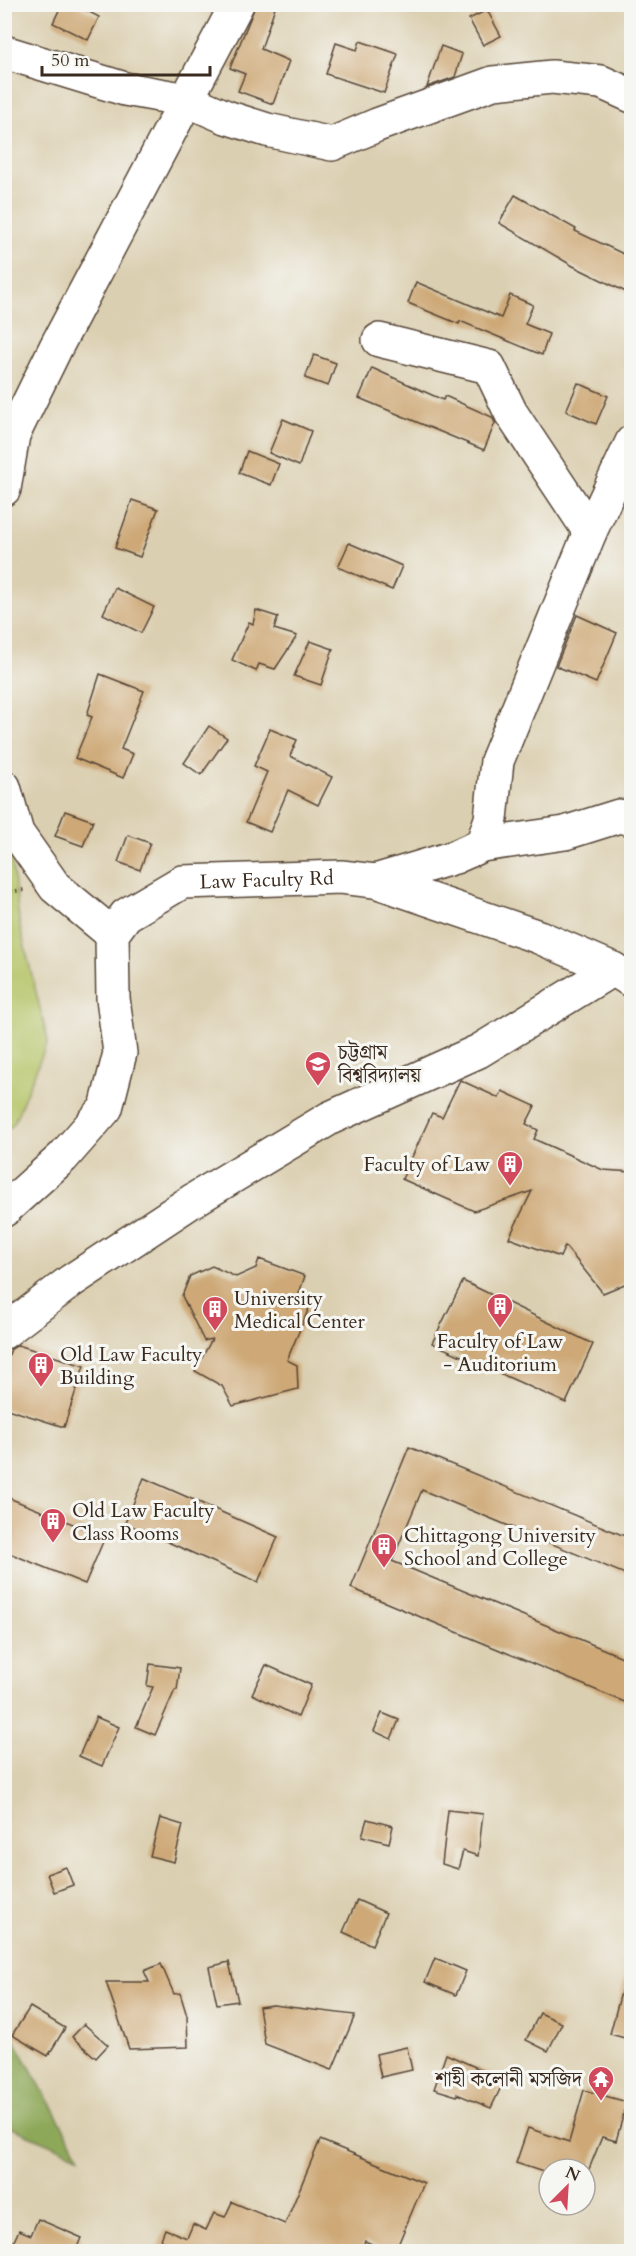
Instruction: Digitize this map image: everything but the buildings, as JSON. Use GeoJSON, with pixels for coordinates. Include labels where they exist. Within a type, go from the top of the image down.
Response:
{"type":"FeatureCollection","features":[{"type":"Feature","properties":{"kind":"street"},"geometry":{"type":"LineString","coordinates":[[4,489],[13,435],[56,347],[237,4]]}},
{"type":"Feature","properties":{"kind":"street"},"geometry":{"type":"LineString","coordinates":[[4,52],[125,89],[187,100],[226,117],[267,130],[332,144],[377,125],[493,83],[552,77],[601,82],[632,96]]}},
{"type":"Feature","properties":{"kind":"street"},"geometry":{"type":"LineString","coordinates":[[379,340],[489,367],[511,413],[590,532]]}},
{"type":"Feature","properties":{"kind":"street"},"geometry":{"type":"LineString","coordinates":[[482,844],[491,819],[497,761],[590,532],[632,442]]}},
{"type":"Feature","properties":{"kind":"street"},"geometry":{"type":"LineString","coordinates":[[4,787],[17,833],[55,887],[111,934],[113,998],[120,1053],[106,1108],[63,1157],[4,1210]]}},
{"type":"Feature","properties":{"kind":"street"},"geometry":{"type":"LineString","coordinates":[[375,881],[455,857],[482,844],[565,833],[619,816],[632,819]]}},
{"type":"Feature","properties":{"kind":"street"},"geometry":{"type":"LineString","coordinates":[[4,843],[29,862],[78,909],[111,934]]}},
{"type":"Feature","properties":{"kind":"street","name":"Law Faculty Rd"},"geometry":{"type":"LineString","coordinates":[[111,934],[126,915],[182,882],[341,876],[375,881],[539,937],[622,975]]}},
{"type":"Feature","properties":{"kind":"street"},"geometry":{"type":"LineString","coordinates":[[524,1023],[552,992],[557,972],[551,945],[539,937]]}},
{"type":"Feature","properties":{"kind":"street"},"geometry":{"type":"LineString","coordinates":[[4,1332],[71,1281],[192,1201],[330,1118],[478,1051],[524,1023],[622,975]]}},
{"type":"Feature","properties":{"kind":"shaded area","name":"চট্টগ্রাম বিশ্ববিদ্যালয়"},"geometry":{"type":"Polygon","coordinates":[[[5,5],[631,5],[631,2251],[5,2252],[5,5]]]}},
{"type":"Feature","properties":{"kind":"green space"},"geometry":{"type":"Polygon","coordinates":[[[4,837],[12,861],[20,927],[48,1041],[13,1125],[5,1131],[4,837]]]}},
{"type":"Feature","properties":{"kind":"green space"},"geometry":{"type":"Polygon","coordinates":[[[5,2023],[80,2157],[5,2125],[5,2023]]]}},
{"type":"Feature","properties":{"kind":"place","name":"চট্টগ্রাম বিশ্ববিদ্যালয়"},"geometry":{"type":"Point","coordinates":[318,1087]}},
{"type":"Feature","properties":{"kind":"place","name":"Faculty of Law"},"geometry":{"type":"Point","coordinates":[510,1187]}},
{"type":"Feature","properties":{"kind":"place","name":"Faculty of Law - Auditorium"},"geometry":{"type":"Point","coordinates":[500,1329]}},
{"type":"Feature","properties":{"kind":"place","name":"University Medical Center"},"geometry":{"type":"Point","coordinates":[215,1332]}},
{"type":"Feature","properties":{"kind":"place","name":"Old Law Faculty Building"},"geometry":{"type":"Point","coordinates":[41,1388]}},
{"type":"Feature","properties":{"kind":"place","name":"Old Law Faculty Class Rooms"},"geometry":{"type":"Point","coordinates":[53,1544]}},
{"type":"Feature","properties":{"kind":"place","name":"Chittagong University School and College"},"geometry":{"type":"Point","coordinates":[384,1569]}},
{"type":"Feature","properties":{"kind":"place","name":"শাহী কলোনী মসজিদ"},"geometry":{"type":"Point","coordinates":[601,2102]}}]}
